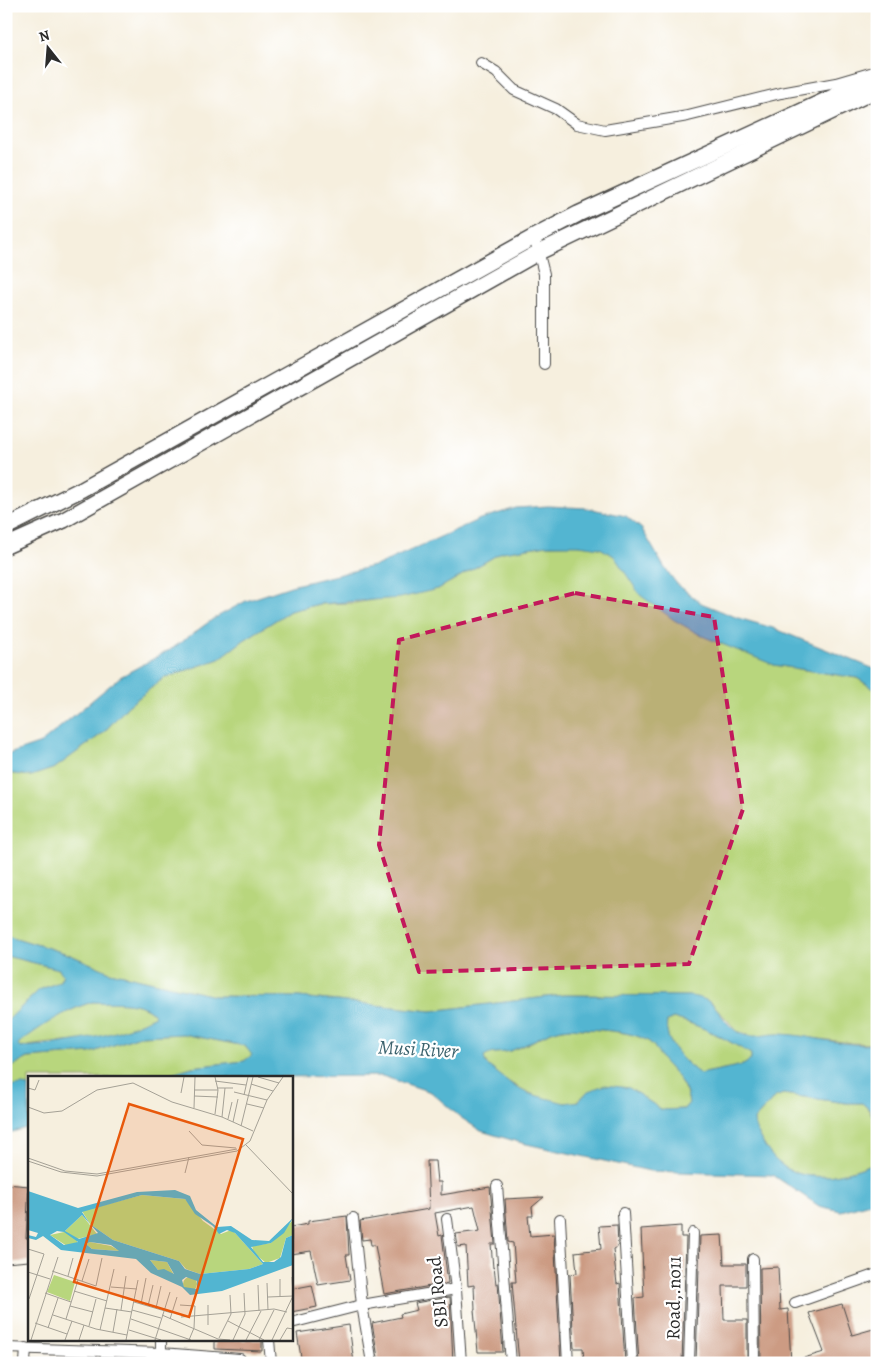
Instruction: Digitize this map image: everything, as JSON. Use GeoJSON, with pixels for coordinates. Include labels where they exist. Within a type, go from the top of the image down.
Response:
{"type":"FeatureCollection","features":[{"type":"Feature","properties":{"kind":"street"},"geometry":{"type":"LineString","coordinates":[[481,63],[496,72],[514,90],[556,109],[577,124],[605,130],[688,116],[781,93],[836,82],[875,79]]}},
{"type":"Feature","properties":{"kind":"street"},"geometry":{"type":"LineString","coordinates":[[6,527],[82,489],[578,214],[875,79]]}},
{"type":"Feature","properties":{"kind":"street"},"geometry":{"type":"LineString","coordinates":[[6,546],[64,520],[539,252],[866,95],[875,79]]}},
{"type":"Feature","properties":{"kind":"street"},"geometry":{"type":"LineString","coordinates":[[534,237],[544,274],[544,364]]}},
{"type":"Feature","properties":{"kind":"street"},"geometry":{"type":"LineString","coordinates":[[498,1186],[512,1363]]}},
{"type":"Feature","properties":{"kind":"street"},"geometry":{"type":"LineString","coordinates":[[623,1212],[632,1363]]}},
{"type":"Feature","properties":{"kind":"street"},"geometry":{"type":"LineString","coordinates":[[353,1218],[362,1305],[372,1363]]}},
{"type":"Feature","properties":{"kind":"street","name":"SBI Road"},"geometry":{"type":"LineString","coordinates":[[447,1219],[456,1289],[461,1363]]}},
{"type":"Feature","properties":{"kind":"street"},"geometry":{"type":"LineString","coordinates":[[560,1219],[568,1363]]}},
{"type":"Feature","properties":{"kind":"street","name":"Road,.no11"},"geometry":{"type":"LineString","coordinates":[[689,1363],[693,1234]]}},
{"type":"Feature","properties":{"kind":"street"},"geometry":{"type":"LineString","coordinates":[[753,1259],[754,1363]]}},
{"type":"Feature","properties":{"kind":"street"},"geometry":{"type":"LineString","coordinates":[[795,1302],[877,1274]]}},
{"type":"Feature","properties":{"kind":"street"},"geometry":{"type":"LineString","coordinates":[[292,1323],[362,1305],[456,1289]]}},
{"type":"Feature","properties":{"kind":"street"},"geometry":{"type":"LineString","coordinates":[[161,1342],[161,1354]]}},
{"type":"Feature","properties":{"kind":"street"},"geometry":{"type":"LineString","coordinates":[[269,1342],[270,1363]]}},
{"type":"Feature","properties":{"kind":"street"},"geometry":{"type":"LineString","coordinates":[[6,1348],[55,1345],[240,1359]]}},
{"type":"Feature","properties":{"kind":"street"},"geometry":{"type":"LineString","coordinates":[[25,1363],[26,1348]]}},
{"type":"Feature","properties":{"kind":"highlighted area"},"geometry":{"type":"Polygon","coordinates":[[[575,593],[714,617],[743,809],[689,964],[419,972],[379,845],[399,640],[575,593]]]}},
{"type":"Feature","properties":{"kind":"green space"},"geometry":{"type":"Polygon","coordinates":[[[547,545],[582,545],[607,551],[616,557],[626,572],[774,665],[857,678],[877,691],[877,1044],[852,1043],[779,1034],[755,1037],[737,1031],[712,1003],[689,996],[563,995],[431,1011],[299,997],[214,996],[110,972],[68,954],[6,935],[6,773],[31,776],[55,768],[103,733],[128,706],[164,678],[219,659],[244,640],[290,611],[319,604],[355,603],[438,589],[502,552],[547,545]]]}},
{"type":"Feature","properties":{"kind":"green space"},"geometry":{"type":"Polygon","coordinates":[[[6,956],[59,969],[63,974],[59,982],[39,990],[6,1022],[6,956]]]}},
{"type":"Feature","properties":{"kind":"green space"},"geometry":{"type":"Polygon","coordinates":[[[92,1002],[135,1004],[150,1011],[155,1016],[109,1036],[20,1048],[18,1046],[23,1039],[40,1026],[92,1002]]]}},
{"type":"Feature","properties":{"kind":"green space"},"geometry":{"type":"Polygon","coordinates":[[[673,1018],[704,1029],[722,1038],[751,1054],[751,1060],[743,1065],[700,1074],[681,1058],[671,1044],[668,1037],[667,1021],[673,1018]]]}},
{"type":"Feature","properties":{"kind":"green space"},"geometry":{"type":"Polygon","coordinates":[[[570,1028],[614,1031],[646,1040],[653,1045],[664,1062],[674,1072],[686,1091],[689,1103],[684,1109],[662,1110],[629,1088],[588,1091],[576,1101],[569,1103],[556,1102],[532,1094],[506,1080],[488,1065],[483,1057],[517,1049],[553,1031],[570,1028]]]}},
{"type":"Feature","properties":{"kind":"green space"},"geometry":{"type":"Polygon","coordinates":[[[183,1034],[245,1046],[253,1055],[244,1061],[192,1067],[163,1076],[28,1076],[28,1086],[6,1087],[6,1070],[28,1058],[90,1053],[140,1036],[183,1034]]]}},
{"type":"Feature","properties":{"kind":"green space"},"geometry":{"type":"Polygon","coordinates":[[[783,1094],[846,1103],[862,1103],[868,1109],[875,1123],[877,1162],[862,1168],[832,1175],[803,1175],[789,1170],[777,1161],[766,1148],[755,1128],[754,1120],[775,1097],[783,1094]]]}},
{"type":"Feature","properties":{"kind":"water"},"geometry":{"type":"Polygon","coordinates":[[[548,506],[587,508],[626,516],[642,529],[664,567],[677,584],[701,603],[738,618],[773,628],[877,670],[877,691],[857,678],[774,665],[702,636],[674,620],[640,595],[614,556],[600,548],[579,545],[547,545],[502,552],[438,589],[400,598],[319,604],[290,611],[244,640],[219,659],[164,678],[128,706],[103,733],[55,768],[31,776],[6,773],[6,755],[41,743],[120,677],[173,648],[213,619],[246,601],[291,586],[378,565],[480,519],[516,508],[548,506]]]}},
{"type":"Feature","properties":{"kind":"water","name":"Musi River"},"geometry":{"type":"Polygon","coordinates":[[[6,935],[68,954],[110,972],[214,996],[299,997],[431,1011],[563,995],[689,996],[707,1000],[717,1009],[729,1025],[747,1036],[781,1034],[842,1043],[877,1044],[877,1129],[870,1110],[862,1103],[846,1103],[783,1094],[775,1097],[754,1120],[755,1128],[760,1138],[777,1161],[789,1170],[803,1175],[832,1175],[862,1168],[877,1162],[877,1201],[841,1211],[819,1206],[773,1175],[650,1171],[522,1143],[481,1131],[460,1117],[431,1092],[382,1076],[163,1076],[192,1067],[244,1061],[252,1055],[245,1046],[183,1034],[140,1036],[90,1053],[28,1058],[6,1070],[6,1022],[39,990],[59,982],[63,975],[59,969],[6,956],[6,935]],[[92,1002],[72,1010],[36,1031],[19,1043],[18,1046],[21,1048],[51,1045],[95,1037],[130,1027],[155,1016],[144,1007],[117,1002],[92,1002]],[[673,1018],[667,1021],[668,1036],[671,1044],[681,1057],[700,1074],[743,1065],[751,1060],[751,1054],[732,1043],[713,1033],[673,1018]],[[570,1028],[554,1031],[510,1051],[487,1055],[484,1057],[486,1064],[514,1086],[530,1094],[565,1103],[579,1101],[588,1091],[605,1085],[629,1088],[662,1110],[684,1109],[689,1103],[681,1082],[653,1045],[646,1040],[614,1031],[570,1028]]]}},
{"type":"Feature","properties":{"kind":"water"},"geometry":{"type":"Polygon","coordinates":[[[28,1086],[28,1127],[6,1134],[6,1087],[28,1086]]]}},
{"type":"Feature","properties":{"kind":"building"},"geometry":{"type":"Polygon","coordinates":[[[427,1161],[435,1161],[437,1182],[441,1182],[441,1195],[490,1187],[495,1244],[491,1244],[493,1268],[496,1284],[498,1283],[503,1352],[478,1352],[474,1285],[468,1286],[466,1246],[458,1247],[456,1234],[480,1231],[474,1206],[435,1213],[439,1236],[442,1235],[448,1283],[384,1294],[375,1245],[371,1245],[370,1239],[362,1240],[360,1221],[429,1209],[427,1161]]]}},
{"type":"Feature","properties":{"kind":"building"},"geometry":{"type":"Polygon","coordinates":[[[6,1184],[28,1186],[26,1238],[28,1238],[28,1261],[6,1263],[6,1184]]]}},
{"type":"Feature","properties":{"kind":"building"},"geometry":{"type":"Polygon","coordinates":[[[544,1197],[532,1207],[533,1216],[528,1216],[530,1236],[554,1234],[561,1363],[519,1363],[512,1282],[516,1282],[513,1243],[508,1242],[505,1199],[544,1197]]]}},
{"type":"Feature","properties":{"kind":"building"},"geometry":{"type":"Polygon","coordinates":[[[347,1216],[349,1255],[346,1255],[350,1280],[318,1285],[311,1251],[292,1254],[292,1227],[308,1224],[308,1221],[347,1216]]]}},
{"type":"Feature","properties":{"kind":"building"},"geometry":{"type":"Polygon","coordinates":[[[617,1225],[618,1246],[613,1249],[617,1284],[620,1283],[625,1363],[584,1363],[583,1348],[574,1348],[570,1274],[577,1273],[575,1252],[601,1249],[599,1226],[617,1225]]]}},
{"type":"Feature","properties":{"kind":"building"},"geometry":{"type":"Polygon","coordinates":[[[681,1226],[681,1237],[686,1237],[682,1363],[639,1363],[635,1298],[644,1297],[641,1229],[681,1226]]]}},
{"type":"Feature","properties":{"kind":"building"},"geometry":{"type":"Polygon","coordinates":[[[722,1235],[724,1264],[746,1264],[746,1286],[723,1286],[724,1320],[747,1320],[747,1363],[696,1363],[700,1236],[722,1235]]]}},
{"type":"Feature","properties":{"kind":"building"},"geometry":{"type":"Polygon","coordinates":[[[778,1267],[780,1310],[788,1309],[791,1363],[761,1363],[760,1268],[778,1267]]]}},
{"type":"Feature","properties":{"kind":"building"},"geometry":{"type":"Polygon","coordinates":[[[312,1285],[317,1307],[292,1312],[292,1289],[312,1285]]]}},
{"type":"Feature","properties":{"kind":"building"},"geometry":{"type":"Polygon","coordinates":[[[450,1297],[453,1363],[379,1363],[372,1323],[401,1317],[400,1314],[417,1310],[415,1303],[450,1297]]]}},
{"type":"Feature","properties":{"kind":"building"},"geometry":{"type":"Polygon","coordinates":[[[842,1304],[852,1335],[877,1328],[877,1363],[797,1363],[797,1360],[824,1352],[809,1313],[842,1304]]]}},
{"type":"Feature","properties":{"kind":"building"},"geometry":{"type":"Polygon","coordinates":[[[349,1325],[354,1363],[302,1363],[297,1333],[349,1325]]]}},
{"type":"Feature","properties":{"kind":"building"},"geometry":{"type":"Polygon","coordinates":[[[215,1342],[262,1342],[262,1351],[215,1349],[215,1342]]]}}]}
